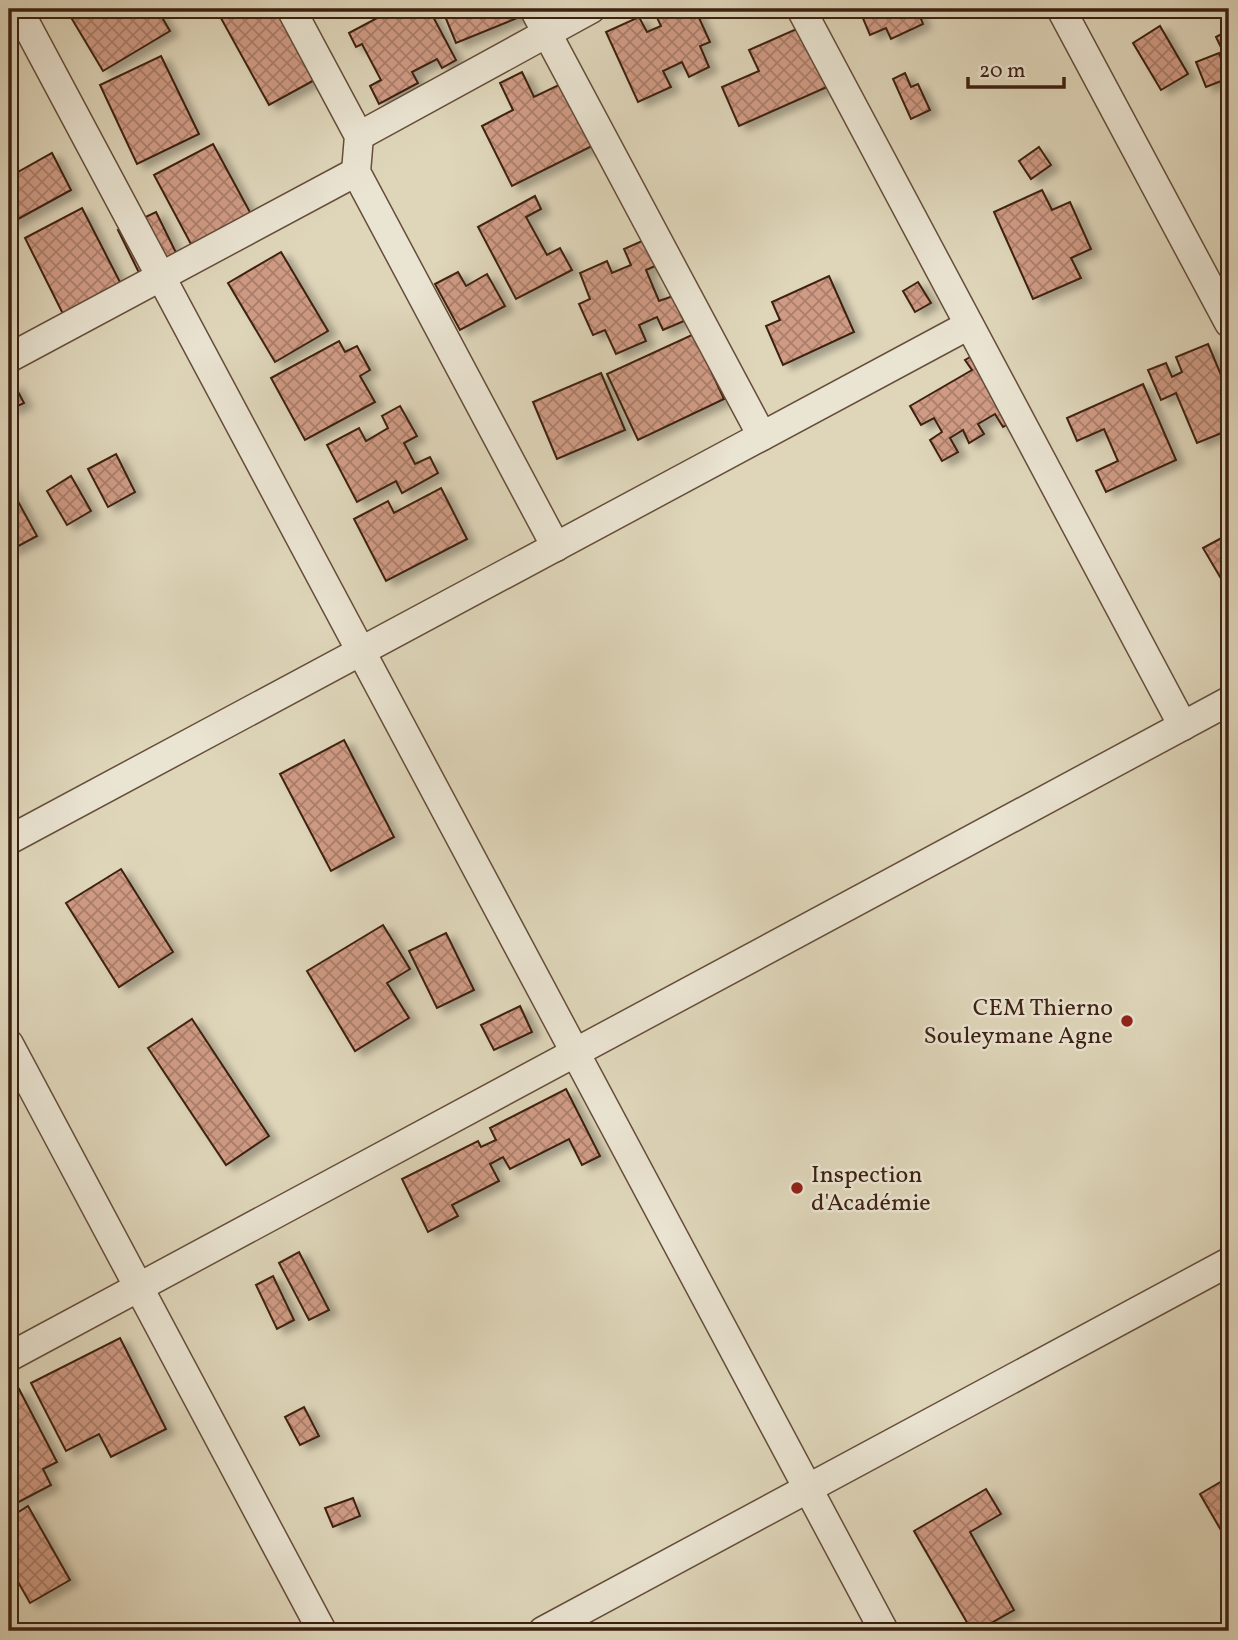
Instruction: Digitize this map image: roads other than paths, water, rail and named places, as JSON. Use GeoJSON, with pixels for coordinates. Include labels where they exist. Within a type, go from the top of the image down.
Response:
{"type":"FeatureCollection","features":[{"type":"Feature","properties":{"kind":"street"},"geometry":{"type":"LineString","coordinates":[[18,9],[884,1631]]}},
{"type":"Feature","properties":{"kind":"street"},"geometry":{"type":"LineString","coordinates":[[291,9],[359,136],[356,172],[556,547]]}},
{"type":"Feature","properties":{"kind":"street"},"geometry":{"type":"LineString","coordinates":[[359,136],[540,21],[591,9]]}},
{"type":"Feature","properties":{"kind":"street"},"geometry":{"type":"LineString","coordinates":[[801,9],[1183,726]]}},
{"type":"Feature","properties":{"kind":"street"},"geometry":{"type":"LineString","coordinates":[[1061,9],[1229,323]]}},
{"type":"Feature","properties":{"kind":"street"},"geometry":{"type":"LineString","coordinates":[[540,21],[762,436]]}},
{"type":"Feature","properties":{"kind":"street"},"geometry":{"type":"LineString","coordinates":[[9,358],[356,172]]}},
{"type":"Feature","properties":{"kind":"street"},"geometry":{"type":"LineString","coordinates":[[9,840],[969,325]]}},
{"type":"Feature","properties":{"kind":"street"},"geometry":{"type":"LineString","coordinates":[[9,1357],[1229,701]]}},
{"type":"Feature","properties":{"kind":"street"},"geometry":{"type":"LineString","coordinates":[[9,1044],[322,1631]]}},
{"type":"Feature","properties":{"kind":"street"},"geometry":{"type":"LineString","coordinates":[[543,1631],[1229,1262]]}},
{"type":"Feature","properties":{"kind":"place","name":"CEM Thierno Souleymane Agne"},"geometry":{"type":"Point","coordinates":[1127,1021]}},
{"type":"Feature","properties":{"kind":"place","name":"Inspection d'Académie"},"geometry":{"type":"Point","coordinates":[797,1188]}}]}
